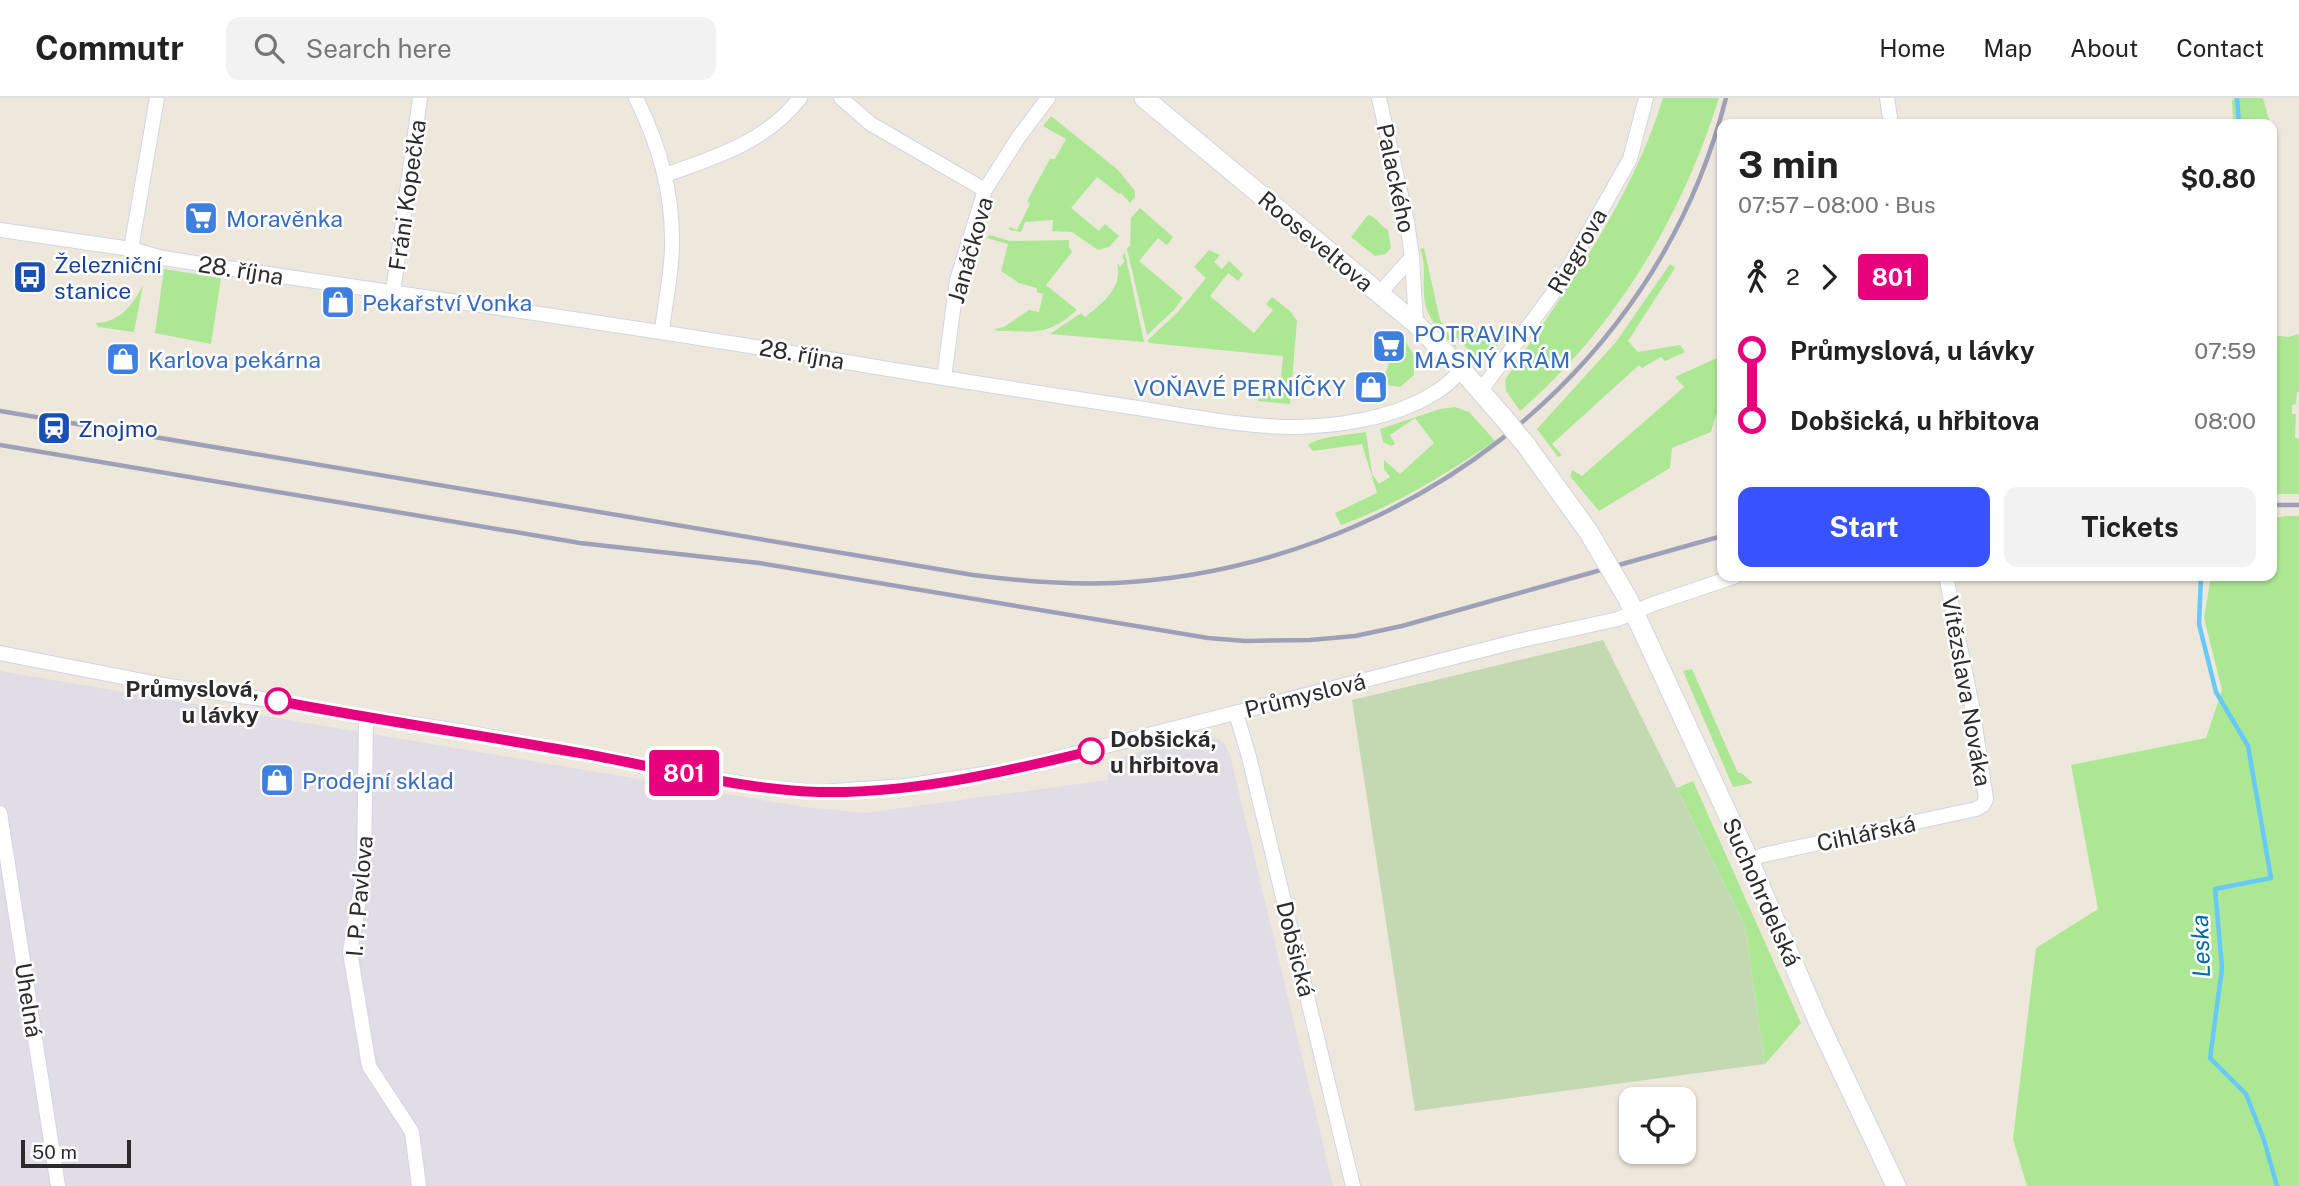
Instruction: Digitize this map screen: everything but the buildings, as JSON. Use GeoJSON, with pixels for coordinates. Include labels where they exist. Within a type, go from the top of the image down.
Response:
{"type":"FeatureCollection","features":[{"type":"Feature","properties":{"kind":"main road","name":"Rooseveltova"},"geometry":{"type":"LineString","coordinates":[[1144,98],[1416,324],[1502,415],[1588,531]]}},
{"type":"Feature","properties":{"kind":"main road","name":"Suchohrdelská"},"geometry":{"type":"LineString","coordinates":[[1588,531],[1631,606],[1749,860],[1818,1021],[1896,1186]]}},
{"type":"Feature","properties":{"kind":"street"},"geometry":{"type":"LineString","coordinates":[[131,249],[157,98]]}},
{"type":"Feature","properties":{"kind":"street","name":"Fráni Kopečka"},"geometry":{"type":"LineString","coordinates":[[393,292],[420,98]]}},
{"type":"Feature","properties":{"kind":"street"},"geometry":{"type":"LineString","coordinates":[[636,98],[651,128],[665,175],[672,240],[662,331]]}},
{"type":"Feature","properties":{"kind":"street"},"geometry":{"type":"LineString","coordinates":[[665,175],[737,149],[787,114],[800,98]]}},
{"type":"Feature","properties":{"kind":"street"},"geometry":{"type":"LineString","coordinates":[[841,98],[871,124],[985,190]]}},
{"type":"Feature","properties":{"kind":"street","name":"Janáčkova"},"geometry":{"type":"LineString","coordinates":[[944,378],[957,280],[985,190],[1018,138],[1048,98]]}},
{"type":"Feature","properties":{"kind":"street","name":"Palackého"},"geometry":{"type":"LineString","coordinates":[[1379,98],[1407,222],[1416,324]]}},
{"type":"Feature","properties":{"kind":"street","name":"Riegrova"},"geometry":{"type":"LineString","coordinates":[[1481,390],[1557,288],[1630,159],[1646,98]]}},
{"type":"Feature","properties":{"kind":"street"},"geometry":{"type":"LineString","coordinates":[[1887,98],[1890,119]]}},
{"type":"Feature","properties":{"kind":"street","name":"28. října"},"geometry":{"type":"LineString","coordinates":[[0,230],[131,249],[163,258],[662,331],[944,378],[1235,421],[1294,427],[1367,418],[1400,409],[1431,396],[1462,370]]}},
{"type":"Feature","properties":{"kind":"street","name":"Palackého"},"geometry":{"type":"LineString","coordinates":[[1379,294],[1412,257]]}},
{"type":"Feature","properties":{"kind":"street"},"geometry":{"type":"LineString","coordinates":[[1631,606],[1718,581]]}},
{"type":"Feature","properties":{"kind":"street","name":"Vítězslava Nováka"},"geometry":{"type":"LineString","coordinates":[[1947,581],[1972,706],[1986,799],[1983,806]]}},
{"type":"Feature","properties":{"kind":"street","name":"Průmyslová"},"geometry":{"type":"LineString","coordinates":[[0,653],[169,686],[460,731],[767,788],[820,792],[905,786],[1011,770],[1518,640],[1618,619],[1631,606]]}},
{"type":"Feature","properties":{"kind":"street","name":"Dobšická"},"geometry":{"type":"LineString","coordinates":[[1236,713],[1353,1186]]}},
{"type":"Feature","properties":{"kind":"street","name":"I. P. Pavlova"},"geometry":{"type":"LineString","coordinates":[[354,715],[364,870],[350,952],[369,1066],[412,1132],[419,1186]]}},
{"type":"Feature","properties":{"kind":"street","name":"Cihlářská"},"geometry":{"type":"LineString","coordinates":[[1749,860],[1983,806]]}},
{"type":"Feature","properties":{"kind":"street","name":"Uhelná"},"geometry":{"type":"LineString","coordinates":[[0,813],[58,1186]]}},
{"type":"Feature","properties":{"kind":"shaded area"},"geometry":{"type":"Polygon","coordinates":[[[0,671],[804,807],[865,813],[1108,780],[1108,770],[1116,759],[1123,756],[1206,737],[1217,738],[1230,755],[1333,1186],[0,1186],[0,671]]]}},
{"type":"Feature","properties":{"kind":"green space"},"geometry":{"type":"Polygon","coordinates":[[[1663,98],[1719,98],[1686,186],[1665,228],[1615,307],[1586,344],[1520,411],[1506,391],[1505,380],[1595,245],[1633,173],[1663,98]]]}},
{"type":"Feature","properties":{"kind":"green space"},"geometry":{"type":"Polygon","coordinates":[[[2263,98],[2269,119],[2233,119],[2232,100],[2263,98]]]}},
{"type":"Feature","properties":{"kind":"green space"},"geometry":{"type":"Polygon","coordinates":[[[1051,116],[1118,170],[1135,191],[1135,197],[1130,203],[1121,193],[1097,177],[1071,208],[1099,231],[1105,224],[1119,236],[1109,247],[1098,250],[1072,232],[1052,231],[1053,220],[1025,222],[1021,232],[1009,230],[1010,227],[1017,230],[1030,204],[1027,201],[1050,159],[1055,159],[1066,139],[1043,126],[1051,116]]]}},
{"type":"Feature","properties":{"kind":"green space"},"geometry":{"type":"Polygon","coordinates":[[[1140,208],[1173,237],[1167,245],[1158,238],[1139,261],[1183,298],[1147,335],[1127,249],[1130,245],[1131,218],[1140,208]]]}},
{"type":"Feature","properties":{"kind":"green space"},"geometry":{"type":"Polygon","coordinates":[[[1368,215],[1388,230],[1391,248],[1385,254],[1375,256],[1351,237],[1368,215]]]}},
{"type":"Feature","properties":{"kind":"green space"},"geometry":{"type":"Polygon","coordinates":[[[989,235],[1010,241],[1069,240],[1072,252],[1046,285],[1077,310],[1057,325],[1040,331],[994,329],[1004,327],[1029,310],[1039,312],[1043,294],[1037,292],[1037,288],[1019,283],[1001,271],[1008,244],[987,238],[989,235]]]}},
{"type":"Feature","properties":{"kind":"green space"},"geometry":{"type":"Polygon","coordinates":[[[1424,248],[1440,320],[1458,350],[1435,324],[1427,310],[1424,265],[1420,249],[1424,248]]]}},
{"type":"Feature","properties":{"kind":"green space"},"geometry":{"type":"Polygon","coordinates":[[[1209,250],[1220,255],[1214,262],[1222,269],[1229,261],[1243,274],[1238,281],[1228,273],[1210,296],[1254,333],[1273,310],[1266,304],[1272,297],[1290,311],[1297,321],[1290,404],[1258,401],[1259,385],[1280,386],[1283,356],[1149,343],[1148,340],[1178,312],[1206,278],[1194,267],[1209,250]]]}},
{"type":"Feature","properties":{"kind":"green space"},"geometry":{"type":"Polygon","coordinates":[[[1125,253],[1144,342],[1050,334],[1081,313],[1085,317],[1105,300],[1117,280],[1117,263],[1120,267],[1125,261],[1122,256],[1125,253]]]}},
{"type":"Feature","properties":{"kind":"green space"},"geometry":{"type":"Polygon","coordinates":[[[1670,264],[1675,268],[1628,341],[1638,352],[1680,345],[1685,352],[1665,361],[1661,357],[1642,368],[1639,365],[1552,444],[1562,455],[1558,457],[1537,429],[1616,342],[1670,264]]]}},
{"type":"Feature","properties":{"kind":"green space"},"geometry":{"type":"Polygon","coordinates":[[[164,269],[221,278],[211,344],[155,333],[164,269]]]}},
{"type":"Feature","properties":{"kind":"green space"},"geometry":{"type":"Polygon","coordinates":[[[143,285],[134,332],[98,327],[96,323],[112,320],[125,311],[143,285]]]}},
{"type":"Feature","properties":{"kind":"green space"},"geometry":{"type":"Polygon","coordinates":[[[1449,324],[1504,335],[1489,353],[1475,356],[1453,334],[1449,324]]]}},
{"type":"Feature","properties":{"kind":"green space"},"geometry":{"type":"Polygon","coordinates":[[[2299,334],[2299,391],[2296,404],[2292,405],[2292,414],[2296,414],[2295,438],[2299,439],[2299,494],[2277,494],[2277,336],[2288,337],[2299,334]]]}},
{"type":"Feature","properties":{"kind":"green space"},"geometry":{"type":"Polygon","coordinates":[[[1405,341],[1414,355],[1414,375],[1400,387],[1381,384],[1390,361],[1405,341]]]}},
{"type":"Feature","properties":{"kind":"green space"},"geometry":{"type":"Polygon","coordinates":[[[1717,358],[1717,414],[1711,432],[1672,448],[1670,468],[1599,511],[1570,476],[1572,470],[1582,476],[1684,387],[1675,377],[1717,358]]]}},
{"type":"Feature","properties":{"kind":"green space"},"geometry":{"type":"Polygon","coordinates":[[[1455,407],[1469,412],[1495,441],[1402,498],[1341,525],[1335,513],[1377,493],[1362,444],[1313,451],[1308,445],[1327,438],[1366,432],[1372,474],[1379,484],[1390,477],[1384,469],[1384,460],[1400,474],[1434,443],[1415,418],[1390,435],[1395,444],[1391,446],[1383,442],[1380,429],[1440,409],[1455,407]]]}},
{"type":"Feature","properties":{"kind":"green space"},"geometry":{"type":"Polygon","coordinates":[[[2299,516],[2299,1186],[2027,1186],[2013,1139],[2036,948],[2098,909],[2071,765],[2206,738],[2222,690],[2204,618],[2210,581],[2277,581],[2277,517],[2299,516]]]}},
{"type":"Feature","properties":{"kind":"green space"},"geometry":{"type":"Polygon","coordinates":[[[1603,640],[1745,925],[1765,1064],[1415,1111],[1352,700],[1603,640]]]}},
{"type":"Feature","properties":{"kind":"green space"},"geometry":{"type":"Polygon","coordinates":[[[1692,669],[1738,773],[1753,783],[1733,787],[1683,671],[1692,669]]]}},
{"type":"Feature","properties":{"kind":"green space"},"geometry":{"type":"Polygon","coordinates":[[[1693,781],[1801,1023],[1765,1064],[1745,925],[1677,788],[1693,781]]]}},
{"type":"Feature","properties":{"kind":"waterway","name":"Leska"},"geometry":{"type":"LineString","coordinates":[[2237,98],[2239,119]]}},
{"type":"Feature","properties":{"kind":"waterway","name":"Leska"},"geometry":{"type":"LineString","coordinates":[[2201,581],[2199,624],[2216,692],[2248,746],[2271,878],[2215,889],[2222,968],[2210,1058],[2246,1094],[2264,1140],[2277,1186]]}},
{"type":"Feature","properties":{"kind":"railway"},"geometry":{"type":"LineString","coordinates":[[1719,119],[1726,98]]}},
{"type":"Feature","properties":{"kind":"railway"},"geometry":{"type":"LineString","coordinates":[[0,411],[973,575],[1044,582],[1115,583],[1220,569],[1320,540],[1414,497],[1500,440],[1576,371],[1641,290],[1691,199],[1717,124]]}},
{"type":"Feature","properties":{"kind":"railway"},"geometry":{"type":"LineString","coordinates":[[0,445],[580,543],[759,563],[1208,638],[1245,641],[1355,636],[1402,626],[1717,537]]}},
{"type":"Feature","properties":{"kind":"railway"},"geometry":{"type":"LineString","coordinates":[[2277,505],[2299,505]]}},
{"type":"Feature","properties":{"kind":"bus line","name":"801"},"geometry":{"type":"LineString","coordinates":[[278,701],[460,731],[767,788],[820,792],[905,786],[969,777],[1091,751]]}},
{"type":"Feature","properties":{"kind":"place","name":"Moravěnka"},"geometry":{"type":"Point","coordinates":[201,218]}},
{"type":"Feature","properties":{"kind":"place","name":"Železniční stanice"},"geometry":{"type":"Point","coordinates":[30,277]}},
{"type":"Feature","properties":{"kind":"place","name":"Pekařství Vonka"},"geometry":{"type":"Point","coordinates":[338,302]}},
{"type":"Feature","properties":{"kind":"place","name":"POTRAVINY MASNÝ KRÁM"},"geometry":{"type":"Point","coordinates":[1389,346]}},
{"type":"Feature","properties":{"kind":"place","name":"Karlova pekárna"},"geometry":{"type":"Point","coordinates":[123,359]}},
{"type":"Feature","properties":{"kind":"place","name":"VOŇAVÉ PERNÍČKY"},"geometry":{"type":"Point","coordinates":[1371,387]}},
{"type":"Feature","properties":{"kind":"place","name":"Znojmo"},"geometry":{"type":"Point","coordinates":[54,428]}},
{"type":"Feature","properties":{"kind":"place","name":"Průmyslová, u lávky"},"geometry":{"type":"Point","coordinates":[278,701]}},
{"type":"Feature","properties":{"kind":"place","name":"Dobšická, u hřbitova"},"geometry":{"type":"Point","coordinates":[1091,751]}},
{"type":"Feature","properties":{"kind":"place","name":"Prodejní sklad"},"geometry":{"type":"Point","coordinates":[277,780]}}]}
